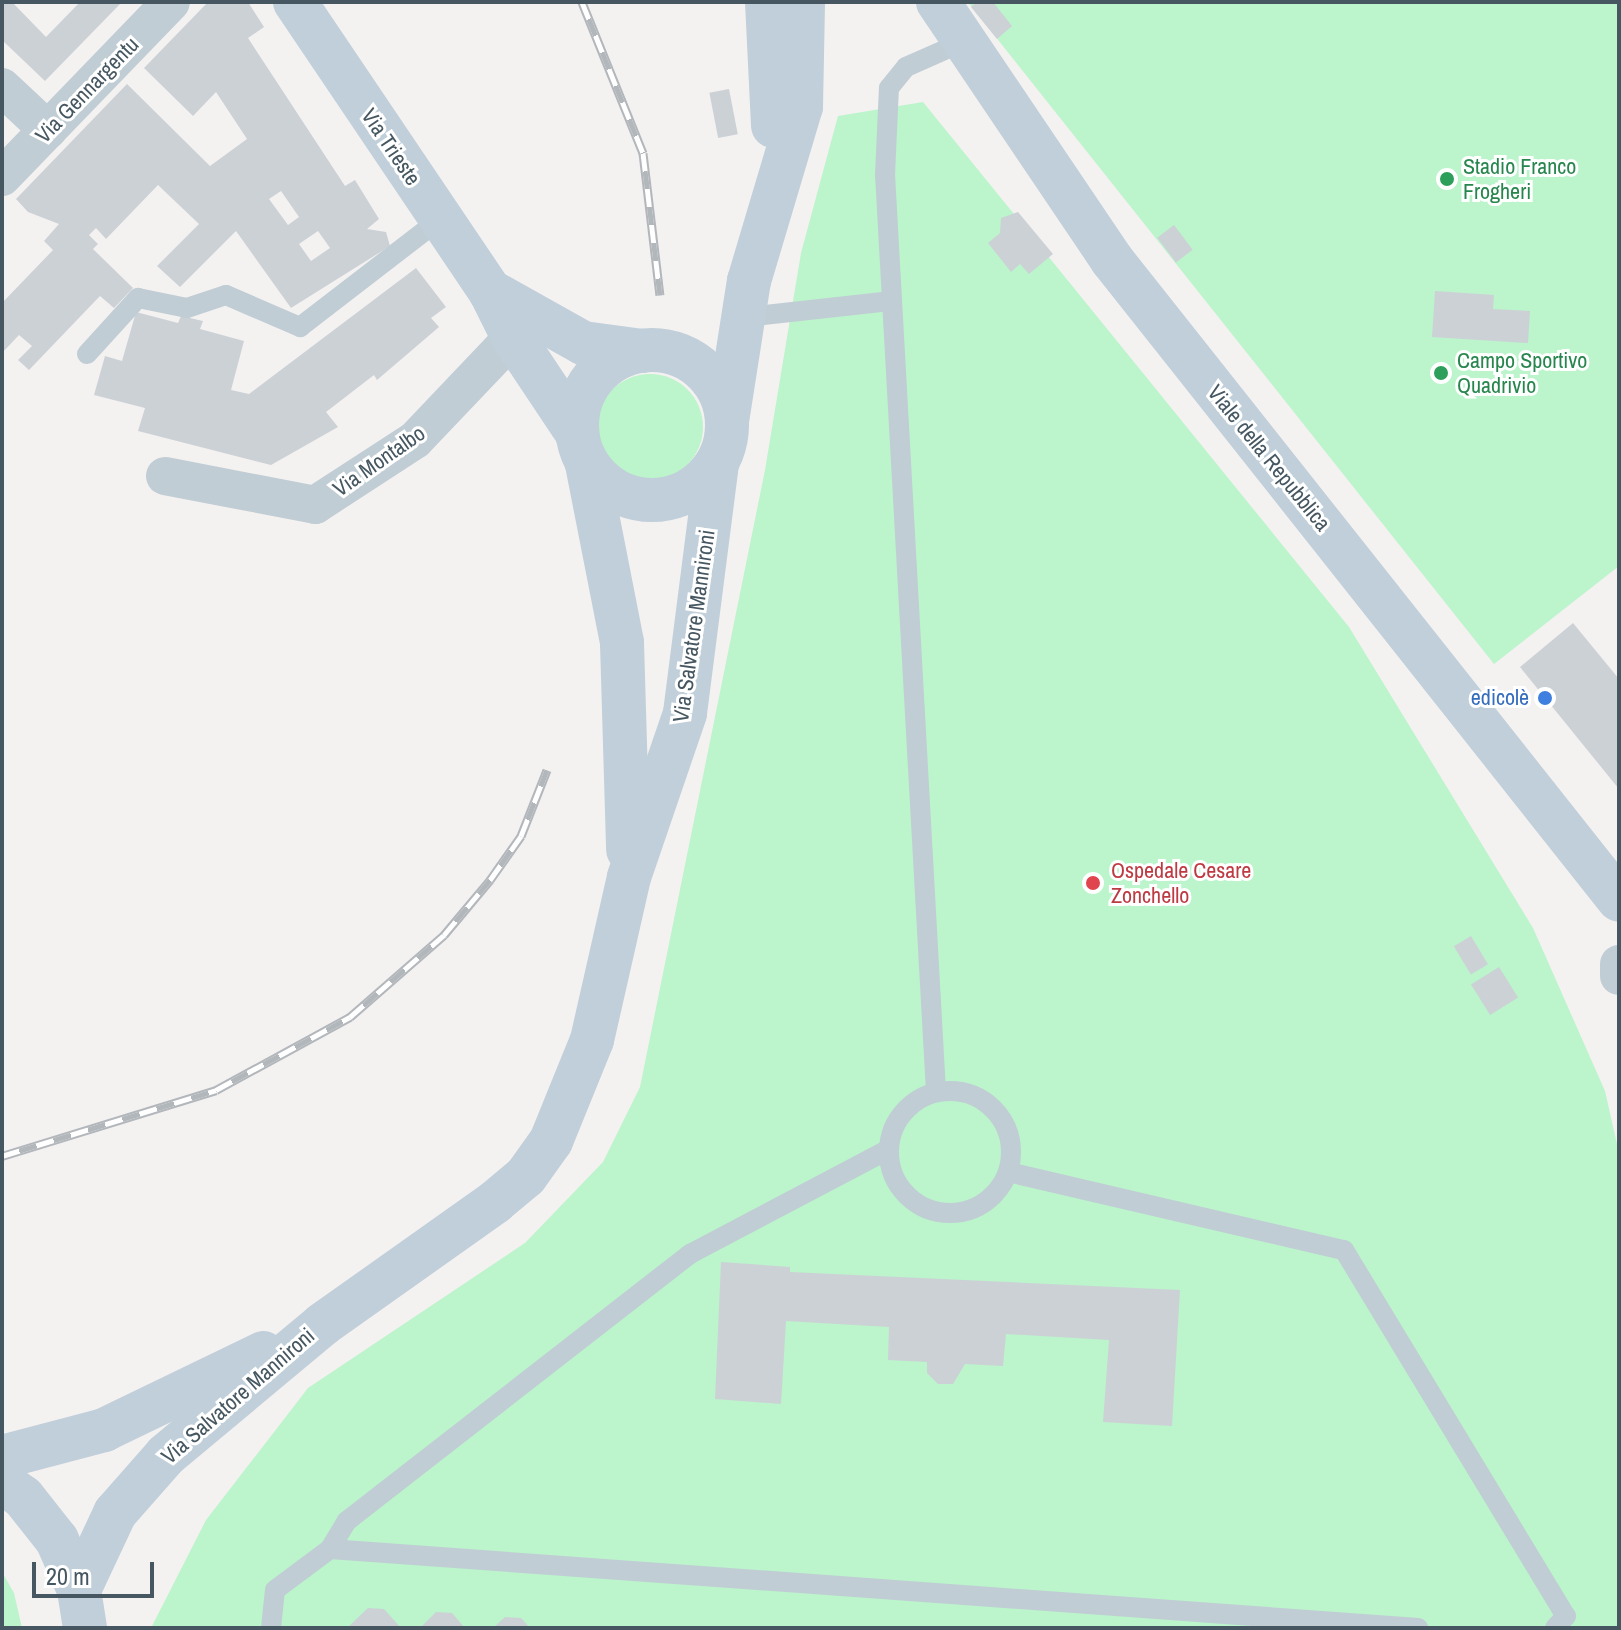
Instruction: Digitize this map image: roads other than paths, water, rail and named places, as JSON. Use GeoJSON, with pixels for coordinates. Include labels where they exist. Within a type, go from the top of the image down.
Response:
{"type":"FeatureCollection","features":[{"type":"Feature","properties":{"kind":"main road","name":"Via Trieste"},"geometry":{"type":"LineString","coordinates":[[295,2],[439,220],[490,291],[513,337],[582,448]]}},
{"type":"Feature","properties":{"kind":"main road","name":"Viale della Repubblica"},"geometry":{"type":"LineString","coordinates":[[938,2],[1112,260],[1619,900]]}},
{"type":"Feature","properties":{"kind":"main road","name":"Via Salvatore Mannironi"},"geometry":{"type":"LineString","coordinates":[[82,1609],[115,1513],[166,1455],[323,1324],[471,1221],[526,1176],[551,1141],[592,1040],[629,877],[685,713],[722,444],[747,299],[775,180],[801,107],[790,7]]}},
{"type":"Feature","properties":{"kind":"main road","name":"Via Trieste"},"geometry":{"type":"LineString","coordinates":[[490,291],[583,343],[657,352]]}},
{"type":"Feature","properties":{"kind":"main road","name":"Via Salvatore Mannironi"},"geometry":{"type":"LineString","coordinates":[[657,352],[714,329],[747,299]]}},
{"type":"Feature","properties":{"kind":"main road"},"geometry":{"type":"LineString","coordinates":[[657,352],[711,379],[722,444],[689,491],[652,501],[615,491],[582,448],[579,409],[600,370],[657,352]]}},
{"type":"Feature","properties":{"kind":"main road","name":"Via Salvatore Mannironi"},"geometry":{"type":"LineString","coordinates":[[582,448],[622,643],[629,877]]}},
{"type":"Feature","properties":{"kind":"main road","name":"Via Salvatore Mannironi"},"geometry":{"type":"LineString","coordinates":[[2,1457],[104,1430],[323,1324]]}},
{"type":"Feature","properties":{"kind":"main road"},"geometry":{"type":"LineString","coordinates":[[2,1482],[23,1497],[57,1540],[82,1609]]}},
{"type":"Feature","properties":{"kind":"street","name":"Via Gennargentu"},"geometry":{"type":"LineString","coordinates":[[2,177],[171,2]]}},
{"type":"Feature","properties":{"kind":"street"},"geometry":{"type":"LineString","coordinates":[[2,87],[48,130]]}},
{"type":"Feature","properties":{"kind":"street","name":"Via Montalbo"},"geometry":{"type":"LineString","coordinates":[[165,476],[315,505],[415,440],[513,337]]}},
{"type":"Feature","properties":{"kind":"street"},"geometry":{"type":"LineString","coordinates":[[1619,964],[1619,976]]}},
{"type":"Feature","properties":{"kind":"lane"},"geometry":{"type":"LineString","coordinates":[[936,1092],[885,175],[889,88],[906,67],[965,41]]}},
{"type":"Feature","properties":{"kind":"lane"},"geometry":{"type":"LineString","coordinates":[[87,354],[138,298],[187,308],[226,295],[300,327],[439,220]]}},
{"type":"Feature","properties":{"kind":"lane"},"geometry":{"type":"LineString","coordinates":[[747,299],[892,301]]}},
{"type":"Feature","properties":{"kind":"lane"},"geometry":{"type":"LineString","coordinates":[[936,1092],[973,1095],[1002,1118],[1010,1145],[1008,1172],[985,1203],[958,1212],[929,1210],[899,1186],[889,1149],[903,1112],[936,1092]]}},
{"type":"Feature","properties":{"kind":"lane"},"geometry":{"type":"LineString","coordinates":[[271,1628],[275,1590],[330,1549],[347,1521],[690,1254],[889,1149]]}},
{"type":"Feature","properties":{"kind":"lane"},"geometry":{"type":"LineString","coordinates":[[1008,1172],[1344,1250],[1566,1616],[1555,1628]]}},
{"type":"Feature","properties":{"kind":"lane"},"geometry":{"type":"LineString","coordinates":[[330,1549],[1418,1628]]}},
{"type":"Feature","properties":{"kind":"railway"},"geometry":{"type":"LineString","coordinates":[[582,2],[643,153],[660,295]]}},
{"type":"Feature","properties":{"kind":"railway"},"geometry":{"type":"LineString","coordinates":[[2,1156],[216,1090],[350,1017],[444,935],[490,880],[521,836],[547,770]]}},
{"type":"Feature","properties":{"kind":"place","name":"Stadio Franco Frogheri"},"geometry":{"type":"Point","coordinates":[1447,179]}},
{"type":"Feature","properties":{"kind":"place","name":"Campo Sportivo Quadrivio"},"geometry":{"type":"Point","coordinates":[1441,373]}},
{"type":"Feature","properties":{"kind":"place","name":"edicolè"},"geometry":{"type":"Point","coordinates":[1545,698]}},
{"type":"Feature","properties":{"kind":"place","name":"Ospedale Cesare Zonchello"},"geometry":{"type":"Point","coordinates":[1093,883]}}]}
